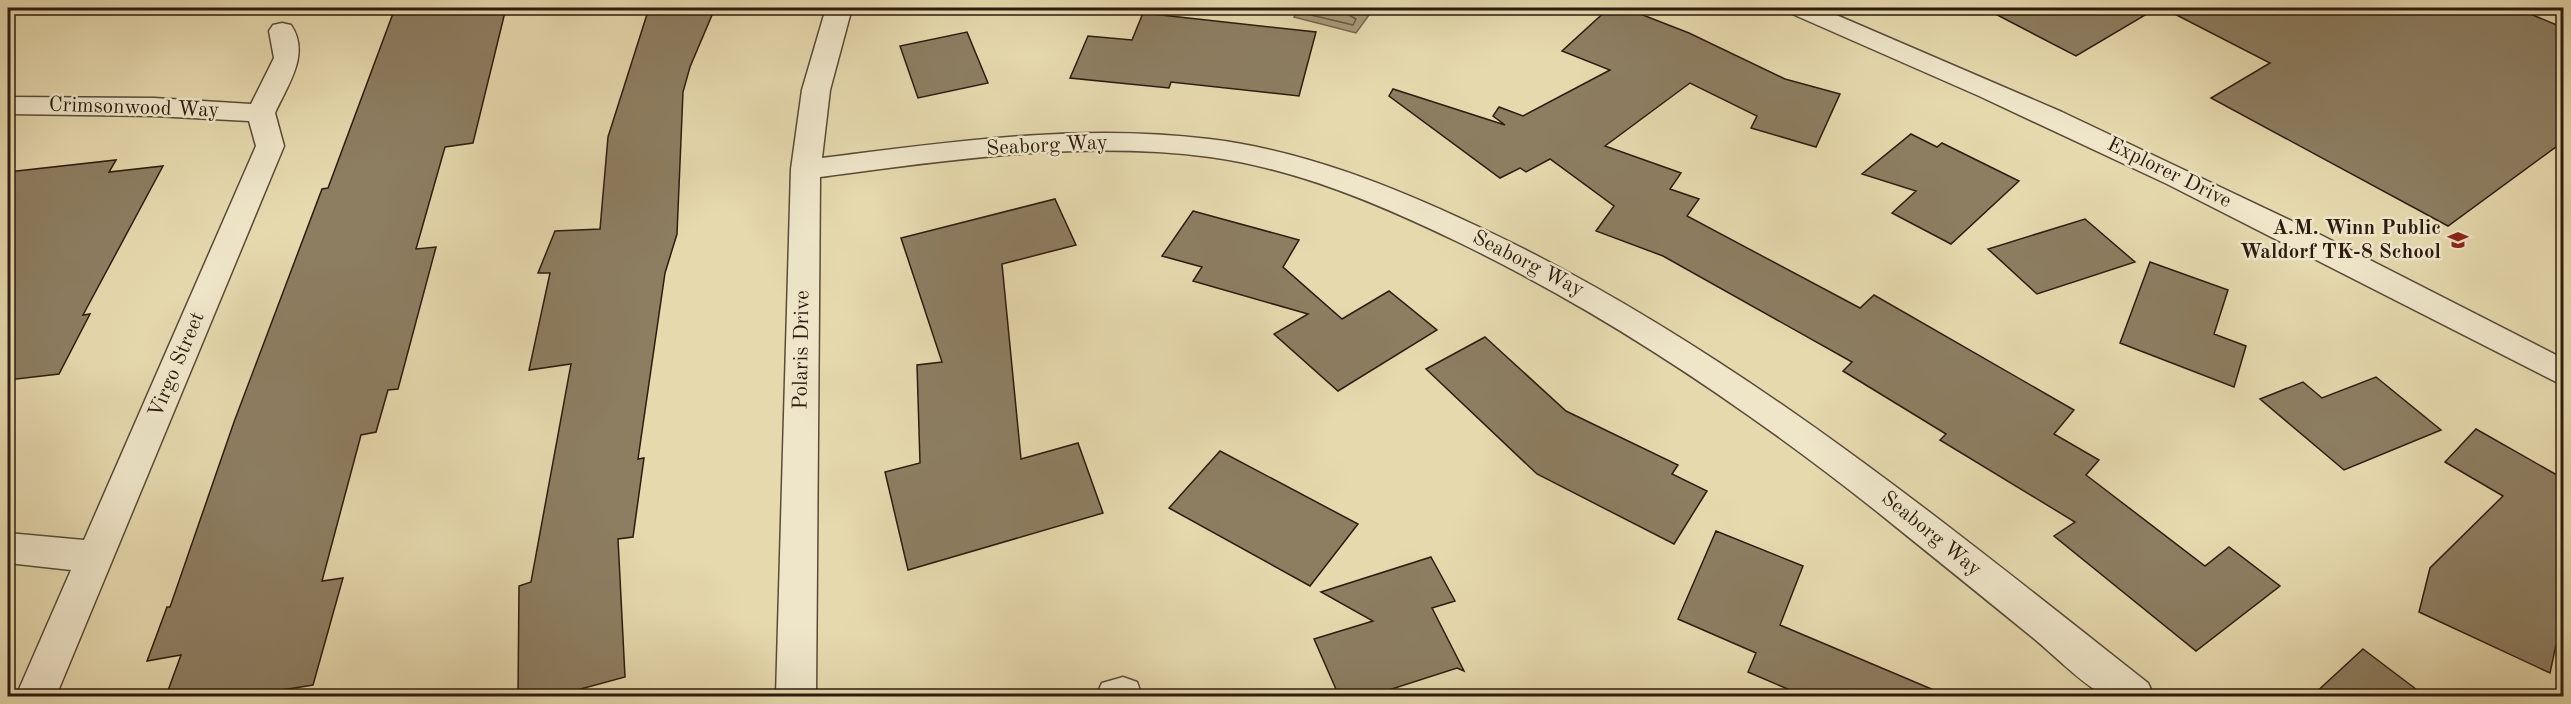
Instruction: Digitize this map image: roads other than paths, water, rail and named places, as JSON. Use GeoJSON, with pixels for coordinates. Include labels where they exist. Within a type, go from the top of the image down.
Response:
{"type":"FeatureCollection","features":[{"type":"Feature","properties":{"kind":"street","name":"Polaris Drive"},"geometry":{"type":"LineString","coordinates":[[796,696],[806,169],[816,90],[839,8]]}},
{"type":"Feature","properties":{"kind":"street","name":"Explorer Drive"},"geometry":{"type":"LineString","coordinates":[[1798,8],[1915,56],[2099,139],[2304,239],[2564,374]]}},
{"type":"Feature","properties":{"kind":"street"},"geometry":{"type":"LineString","coordinates":[[261,113],[286,58],[282,30]]}},
{"type":"Feature","properties":{"kind":"street","name":"Crimsonwood Way"},"geometry":{"type":"LineString","coordinates":[[8,105],[154,106],[261,113]]}},
{"type":"Feature","properties":{"kind":"street","name":"Virgo Street"},"geometry":{"type":"LineString","coordinates":[[36,696],[270,146],[261,113]]}},
{"type":"Feature","properties":{"kind":"street","name":"Seaborg Way"},"geometry":{"type":"LineString","coordinates":[[806,169],[1038,143],[1149,143],[1207,147],[1254,155],[1300,166],[1368,189],[1480,238],[1595,299],[1673,347],[1870,485],[2134,696]]}},
{"type":"Feature","properties":{"kind":"street"},"geometry":{"type":"LineString","coordinates":[[8,548],[96,557]]}},
{"type":"Feature","properties":{"kind":"water"},"geometry":{"type":"Polygon","coordinates":[[[1301,8],[1340,8],[1369,15],[1356,33],[1294,17],[1301,8]]]}},
{"type":"Feature","properties":{"kind":"place","name":"A.M. Winn Public Waldorf TK-8 School"},"geometry":{"type":"Point","coordinates":[2458,240]}}]}
